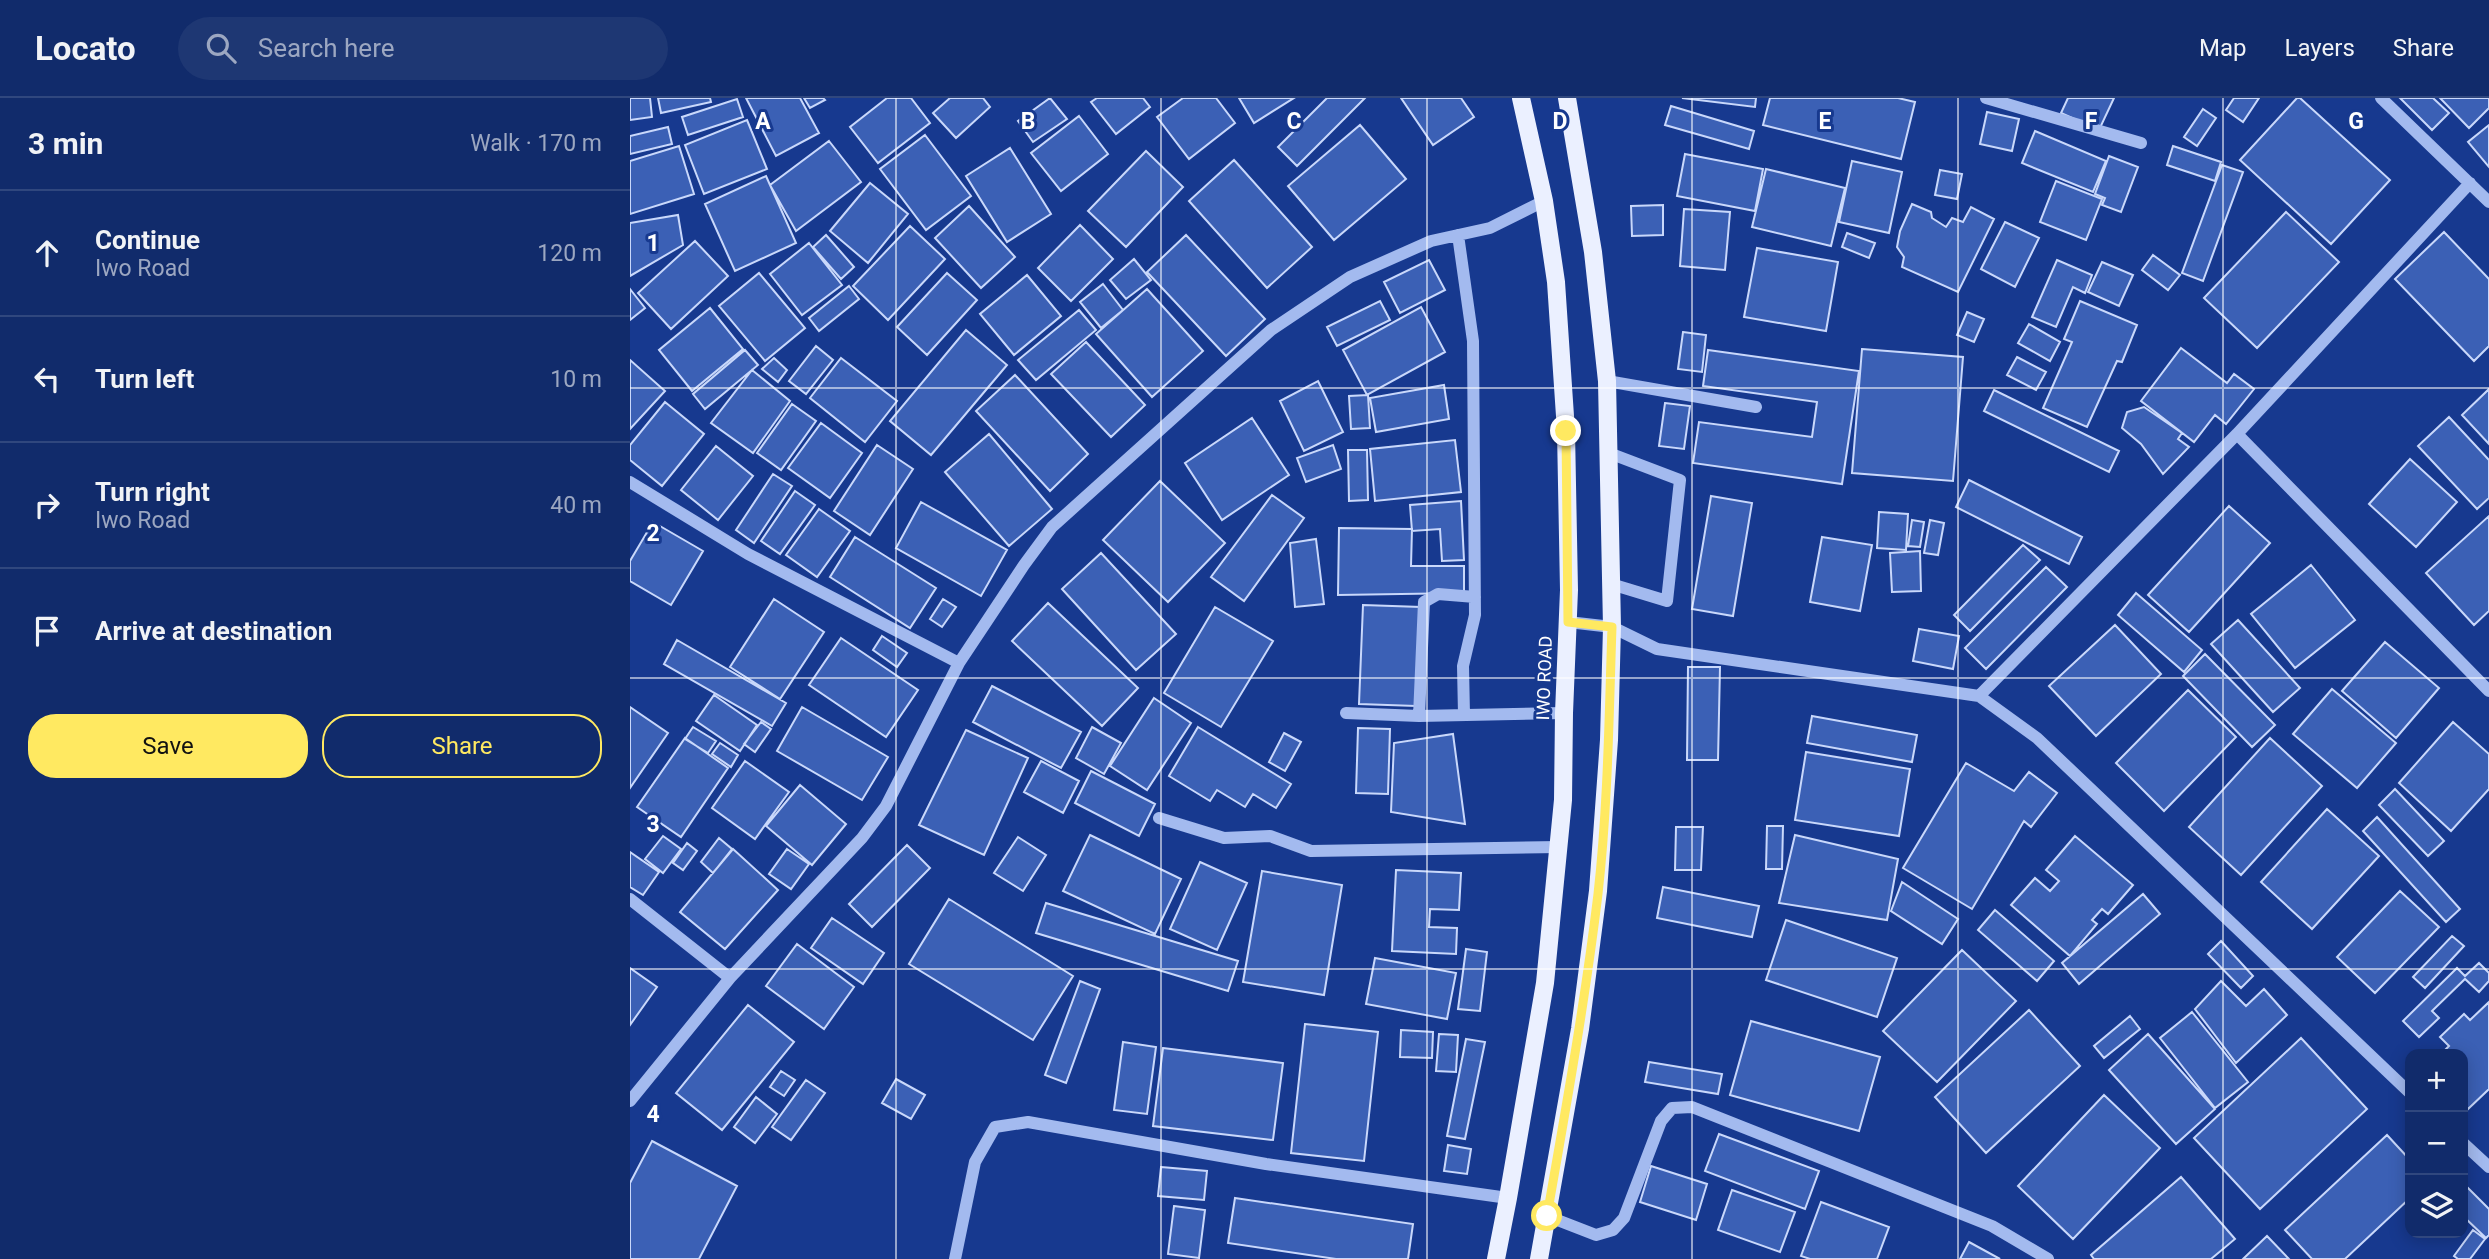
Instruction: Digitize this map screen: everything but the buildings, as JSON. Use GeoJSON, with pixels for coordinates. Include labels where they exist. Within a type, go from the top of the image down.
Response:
{"type":"FeatureCollection","features":[{"type":"Feature","properties":{"kind":"main road","name":"IWO ROAD"},"geometry":{"type":"LineString","coordinates":[[1496,1259],[1545,983],[1563,800],[1563,713],[1568,622],[1566,431],[1556,282],[1544,201],[1521,98]]}},
{"type":"Feature","properties":{"kind":"main road"},"geometry":{"type":"LineString","coordinates":[[1539,1259],[1580,1029],[1598,891],[1609,740],[1612,627],[1607,381],[1592,252],[1567,98]]}},
{"type":"Feature","properties":{"kind":"street"},"geometry":{"type":"LineString","coordinates":[[1986,98],[2141,143]]}},
{"type":"Feature","properties":{"kind":"street"},"geometry":{"type":"LineString","coordinates":[[2381,98],[2489,202]]}},
{"type":"Feature","properties":{"kind":"street"},"geometry":{"type":"LineString","coordinates":[[1979,696],[2236,434],[2470,183]]}},
{"type":"Feature","properties":{"kind":"street"},"geometry":{"type":"LineString","coordinates":[[630,1101],[730,978],[862,838],[886,806],[959,663],[1052,527],[1271,330],[1350,277],[1431,241],[1490,228],[1544,201]]}},
{"type":"Feature","properties":{"kind":"street"},"geometry":{"type":"LineString","coordinates":[[1458,235],[1473,341],[1475,615],[1463,666],[1464,715]]}},
{"type":"Feature","properties":{"kind":"street"},"geometry":{"type":"LineString","coordinates":[[1607,381],[1756,407]]}},
{"type":"Feature","properties":{"kind":"street"},"geometry":{"type":"LineString","coordinates":[[2236,434],[2489,691]]}},
{"type":"Feature","properties":{"kind":"street"},"geometry":{"type":"LineString","coordinates":[[1609,453],[1680,480],[1667,601],[1611,583]]}},
{"type":"Feature","properties":{"kind":"street"},"geometry":{"type":"LineString","coordinates":[[630,482],[748,554],[959,663]]}},
{"type":"Feature","properties":{"kind":"street"},"geometry":{"type":"LineString","coordinates":[[1419,716],[1423,602],[1438,594],[1475,597]]}},
{"type":"Feature","properties":{"kind":"street"},"geometry":{"type":"LineString","coordinates":[[1568,622],[1612,627],[1657,649],[1979,696],[2037,738],[2405,1088]]}},
{"type":"Feature","properties":{"kind":"street"},"geometry":{"type":"LineString","coordinates":[[1346,713],[1419,716],[1563,713]]}},
{"type":"Feature","properties":{"kind":"street"},"geometry":{"type":"LineString","coordinates":[[1159,818],[1224,838],[1270,836],[1311,850],[1559,846]]}},
{"type":"Feature","properties":{"kind":"street"},"geometry":{"type":"LineString","coordinates":[[630,899],[730,978]]}},
{"type":"Feature","properties":{"kind":"street"},"geometry":{"type":"LineString","coordinates":[[1547,1216],[1596,1235],[1613,1230],[1624,1218],[1661,1121],[1672,1108],[1692,1107],[1992,1226],[2048,1259]]}},
{"type":"Feature","properties":{"kind":"street"},"geometry":{"type":"LineString","coordinates":[[955,1259],[975,1162],[995,1127],[1028,1122],[1266,1164],[1508,1198]]}},
{"type":"Feature","properties":{"kind":"street"},"geometry":{"type":"LineString","coordinates":[[2468,1148],[2489,1167]]}},
{"type":"Feature","properties":{"kind":"route"},"geometry":{"type":"LineString","coordinates":[[1547,1216],[1580,1029],[1598,891],[1609,740],[1612,627],[1568,622],[1566,431]]}}]}
